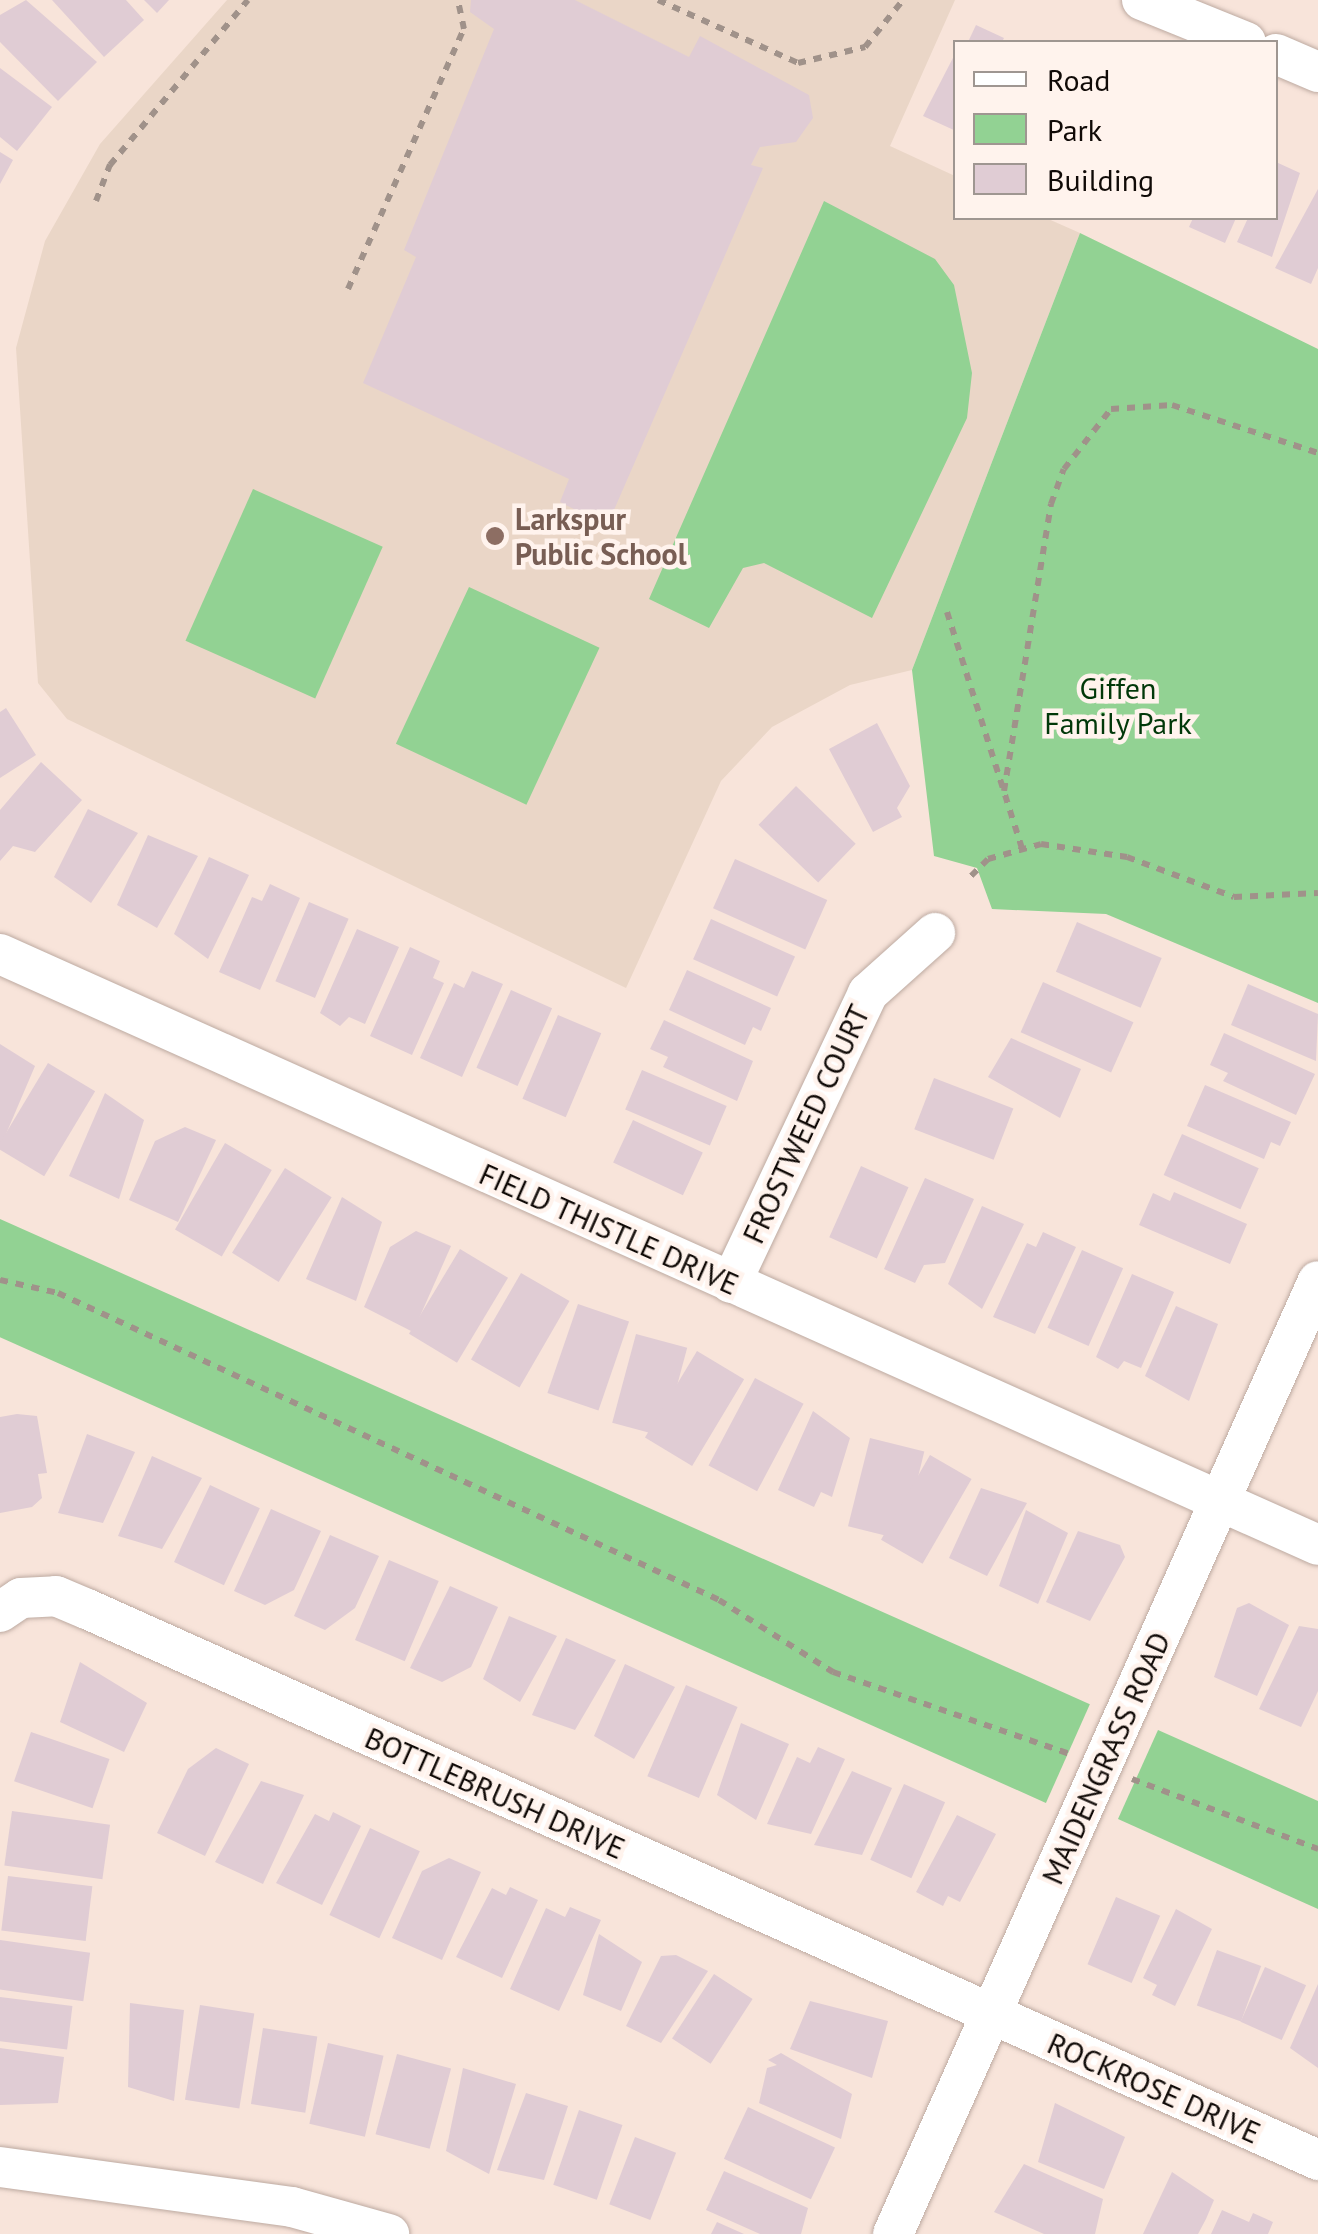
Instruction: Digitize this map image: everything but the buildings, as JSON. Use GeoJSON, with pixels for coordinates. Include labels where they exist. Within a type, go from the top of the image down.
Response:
{"type":"FeatureCollection","features":[{"type":"Feature","properties":{"kind":"street"},"geometry":{"type":"LineString","coordinates":[[1142,0],[1241,40]]}},
{"type":"Feature","properties":{"kind":"street"},"geometry":{"type":"LineString","coordinates":[[1278,55],[1318,72]]}},
{"type":"Feature","properties":{"kind":"street","name":"FROSTWEED COURT"},"geometry":{"type":"LineString","coordinates":[[731,1284],[868,993],[935,932]]}},
{"type":"Feature","properties":{"kind":"street","name":"FIELD THISTLE DRIVE"},"geometry":{"type":"LineString","coordinates":[[0,954],[1318,1545]]}},
{"type":"Feature","properties":{"kind":"street","name":"MAIDENGRASS ROAD"},"geometry":{"type":"LineString","coordinates":[[893,2234],[1318,1281]]}},
{"type":"Feature","properties":{"kind":"street","name":"BOTTLEBRUSH DRIVE"},"geometry":{"type":"LineString","coordinates":[[0,1612],[21,1598],[71,1602],[989,2016]]}},
{"type":"Feature","properties":{"kind":"street","name":"ROCKROSE DRIVE"},"geometry":{"type":"LineString","coordinates":[[989,2016],[1318,2160]]}},
{"type":"Feature","properties":{"kind":"street"},"geometry":{"type":"LineString","coordinates":[[0,2167],[292,2206],[389,2234]]}},
{"type":"Feature","properties":{"kind":"path"},"geometry":{"type":"LineString","coordinates":[[96,200],[110,164],[248,0]]}},
{"type":"Feature","properties":{"kind":"path"},"geometry":{"type":"LineString","coordinates":[[348,289],[464,29],[458,0]]}},
{"type":"Feature","properties":{"kind":"path"},"geometry":{"type":"LineString","coordinates":[[658,0],[798,63],[864,47],[903,0]]}},
{"type":"Feature","properties":{"kind":"path"},"geometry":{"type":"LineString","coordinates":[[1004,791],[1051,504],[1064,469],[1111,409],[1172,405],[1318,454]]}},
{"type":"Feature","properties":{"kind":"path"},"geometry":{"type":"LineString","coordinates":[[947,612],[1022,848]]}},
{"type":"Feature","properties":{"kind":"path"},"geometry":{"type":"LineString","coordinates":[[970,876],[1022,848],[1085,847],[1234,896],[1306,898],[1318,893]]}},
{"type":"Feature","properties":{"kind":"path"},"geometry":{"type":"LineString","coordinates":[[1306,898],[1318,904]]}},
{"type":"Feature","properties":{"kind":"path"},"geometry":{"type":"LineString","coordinates":[[0,1280],[58,1293],[720,1600],[832,1672],[1104,1765],[1219,1818],[1318,1848]]}},
{"type":"Feature","properties":{"kind":"shaded area","name":"Larkspur Public School"},"geometry":{"type":"Polygon","coordinates":[[[227,0],[955,0],[890,146],[953,175],[953,220],[1051,220],[1080,233],[912,670],[850,685],[772,727],[721,781],[626,988],[67,719],[38,683],[16,348],[45,241],[100,144],[227,0]]]}},
{"type":"Feature","properties":{"kind":"green space"},"geometry":{"type":"Polygon","coordinates":[[[824,201],[935,259],[954,285],[972,373],[967,418],[872,618],[764,563],[743,568],[709,628],[649,599],[824,201]]]}},
{"type":"Feature","properties":{"kind":"green space","name":"Giffen Family Park"},"geometry":{"type":"Polygon","coordinates":[[[1080,233],[1318,349],[1318,1003],[1106,914],[992,909],[977,868],[934,856],[912,670],[1080,233]]]}},
{"type":"Feature","properties":{"kind":"green space"},"geometry":{"type":"Polygon","coordinates":[[[253,489],[383,547],[315,698],[185,641],[253,489]]]}},
{"type":"Feature","properties":{"kind":"green space"},"geometry":{"type":"Polygon","coordinates":[[[469,587],[600,648],[526,805],[396,744],[469,587]]]}},
{"type":"Feature","properties":{"kind":"green space"},"geometry":{"type":"Polygon","coordinates":[[[0,1219],[1090,1704],[1046,1803],[0,1337],[0,1219]]]}},
{"type":"Feature","properties":{"kind":"green space"},"geometry":{"type":"Polygon","coordinates":[[[1158,1730],[1318,1801],[1318,1909],[1118,1819],[1158,1730]]]}},
{"type":"Feature","properties":{"kind":"place","name":"Larkspur Public School"},"geometry":{"type":"Point","coordinates":[495,536]}}]}
